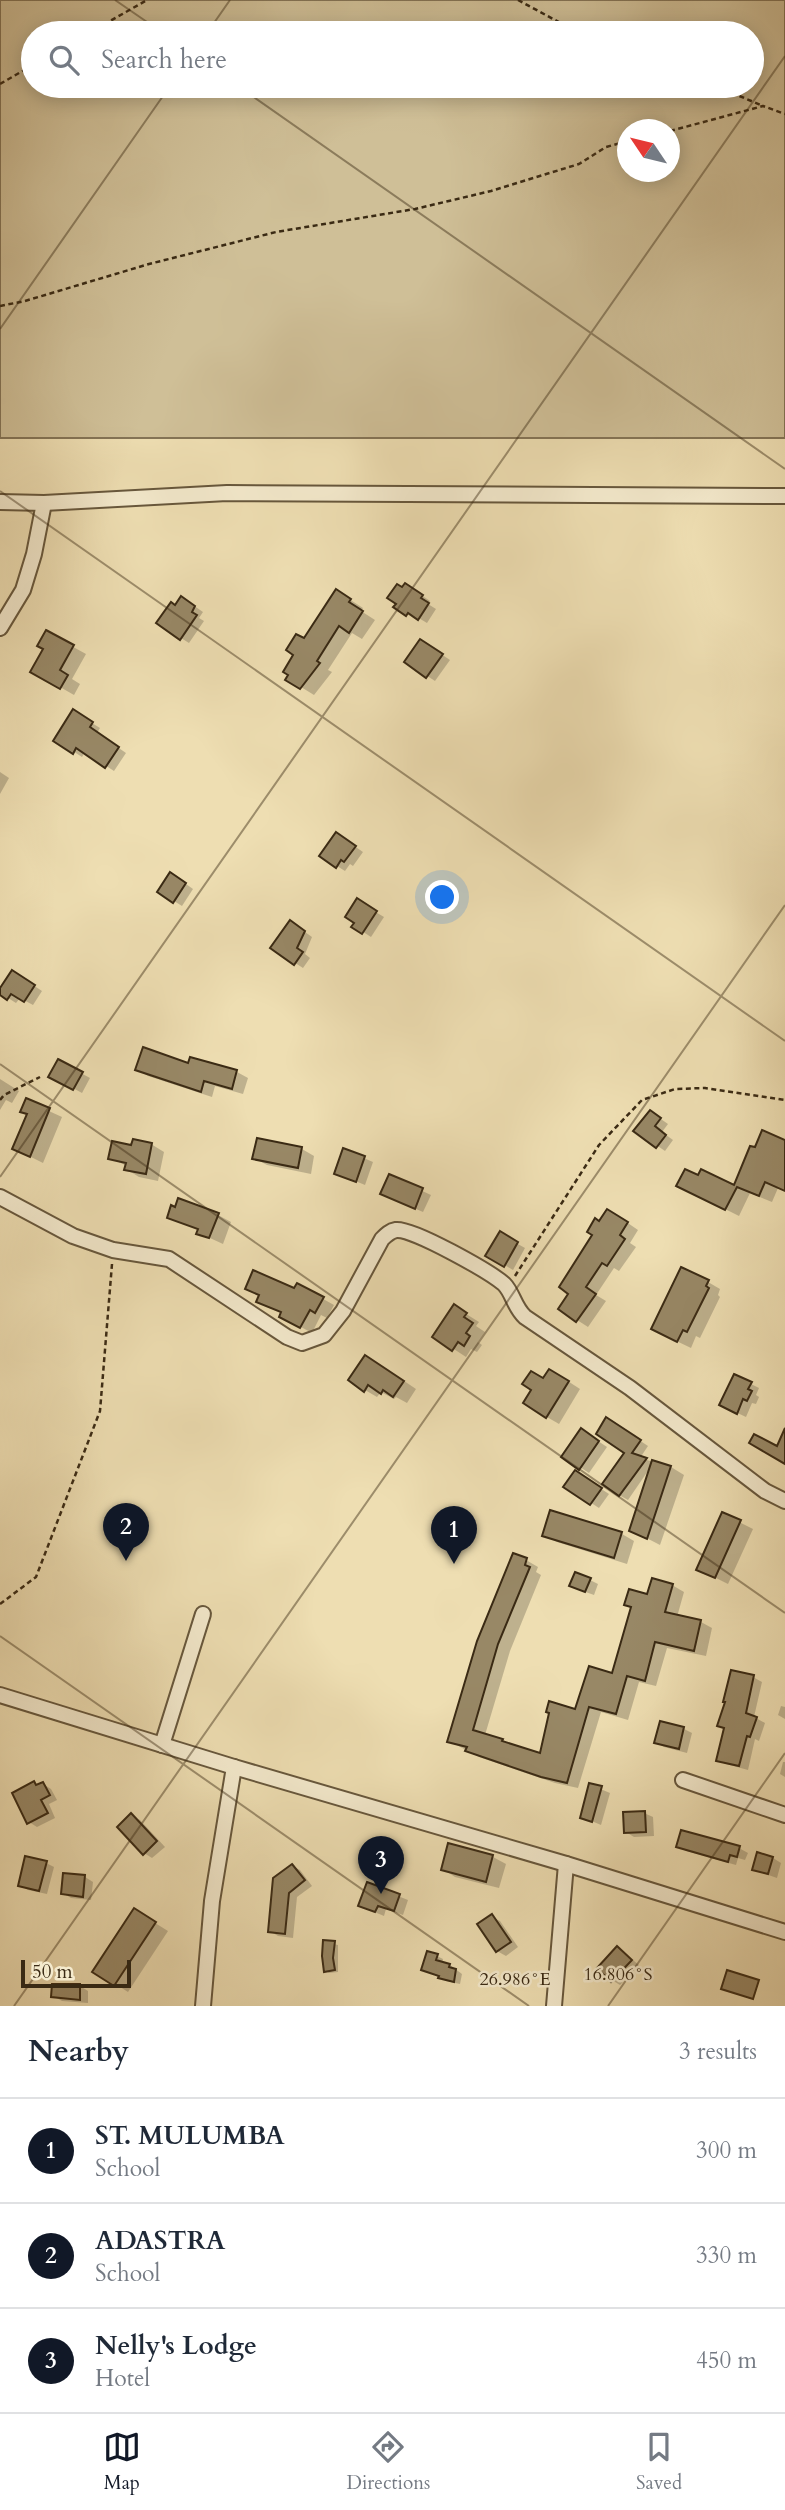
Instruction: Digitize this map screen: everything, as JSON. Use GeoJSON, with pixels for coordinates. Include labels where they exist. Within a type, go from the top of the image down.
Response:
{"type":"FeatureCollection","features":[{"type":"Feature","properties":{"kind":"street"},"geometry":{"type":"LineString","coordinates":[[0,502],[44,503],[227,493],[785,496]]}},
{"type":"Feature","properties":{"kind":"street"},"geometry":{"type":"LineString","coordinates":[[0,628],[23,590],[34,554],[44,503]]}},
{"type":"Feature","properties":{"kind":"street"},"geometry":{"type":"LineString","coordinates":[[0,1197],[73,1236],[113,1250],[169,1259],[287,1337],[302,1343],[324,1335],[343,1311],[382,1239],[396,1230],[483,1268],[508,1287],[516,1308],[525,1317],[630,1388],[765,1491],[785,1501]]}},
{"type":"Feature","properties":{"kind":"street"},"geometry":{"type":"LineString","coordinates":[[162,1745],[203,1614]]}},
{"type":"Feature","properties":{"kind":"street"},"geometry":{"type":"LineString","coordinates":[[0,1695],[785,1932]]}},
{"type":"Feature","properties":{"kind":"street"},"geometry":{"type":"LineString","coordinates":[[203,2006],[212,1901],[234,1767]]}},
{"type":"Feature","properties":{"kind":"street"},"geometry":{"type":"LineString","coordinates":[[683,1780],[785,1815]]}},
{"type":"Feature","properties":{"kind":"street"},"geometry":{"type":"LineString","coordinates":[[554,2006],[566,1864]]}},
{"type":"Feature","properties":{"kind":"path"},"geometry":{"type":"LineString","coordinates":[[110,21],[147,0]]}},
{"type":"Feature","properties":{"kind":"path"},"geometry":{"type":"LineString","coordinates":[[518,0],[557,21]]}},
{"type":"Feature","properties":{"kind":"path"},"geometry":{"type":"LineString","coordinates":[[0,84],[21,72]]}},
{"type":"Feature","properties":{"kind":"path"},"geometry":{"type":"LineString","coordinates":[[744,98],[785,114]]}},
{"type":"Feature","properties":{"kind":"path"},"geometry":{"type":"LineString","coordinates":[[680,128],[763,106]]}},
{"type":"Feature","properties":{"kind":"path"},"geometry":{"type":"LineString","coordinates":[[0,306],[276,232],[415,209],[491,191],[579,164],[606,147],[617,144]]}},
{"type":"Feature","properties":{"kind":"path"},"geometry":{"type":"LineString","coordinates":[[0,1100],[4,1095],[40,1077]]}},
{"type":"Feature","properties":{"kind":"path"},"geometry":{"type":"LineString","coordinates":[[508,1287],[599,1145],[642,1100],[675,1089],[705,1088],[785,1100]]}},
{"type":"Feature","properties":{"kind":"path"},"geometry":{"type":"LineString","coordinates":[[0,1604],[36,1577],[100,1411],[113,1250]]}},
{"type":"Feature","properties":{"kind":"shaded area"},"geometry":{"type":"Polygon","coordinates":[[[0,0],[785,0],[785,438],[0,438],[0,0]]]}},
{"type":"Feature","properties":{"kind":"building"},"geometry":{"type":"Polygon","coordinates":[[[405,583],[423,595],[421,598],[429,603],[418,620],[393,607],[396,604],[387,598],[397,584],[402,587],[405,583]]]}},
{"type":"Feature","properties":{"kind":"building"},"geometry":{"type":"Polygon","coordinates":[[[336,589],[363,611],[349,633],[339,626],[317,661],[320,663],[300,689],[285,680],[288,675],[283,672],[293,655],[286,650],[296,634],[304,638],[336,589]]]}},
{"type":"Feature","properties":{"kind":"building"},"geometry":{"type":"Polygon","coordinates":[[[181,596],[195,606],[192,612],[197,615],[180,640],[156,623],[171,602],[175,605],[181,596]]]}},
{"type":"Feature","properties":{"kind":"building"},"geometry":{"type":"Polygon","coordinates":[[[46,630],[74,645],[60,670],[68,675],[60,689],[30,672],[43,649],[37,646],[46,630]]]}},
{"type":"Feature","properties":{"kind":"building"},"geometry":{"type":"Polygon","coordinates":[[[420,639],[443,654],[426,678],[404,662],[420,639]]]}},
{"type":"Feature","properties":{"kind":"building"},"geometry":{"type":"Polygon","coordinates":[[[73,709],[93,722],[90,727],[119,747],[105,768],[76,748],[73,754],[53,741],[73,709]]]}},
{"type":"Feature","properties":{"kind":"building"},"geometry":{"type":"Polygon","coordinates":[[[336,832],[356,846],[336,868],[319,856],[336,832]]]}},
{"type":"Feature","properties":{"kind":"building"},"geometry":{"type":"Polygon","coordinates":[[[170,872],[186,883],[173,903],[157,892],[170,872]]]}},
{"type":"Feature","properties":{"kind":"building"},"geometry":{"type":"Polygon","coordinates":[[[357,898],[377,911],[362,934],[351,927],[354,923],[345,917],[357,898]]]}},
{"type":"Feature","properties":{"kind":"building"},"geometry":{"type":"Polygon","coordinates":[[[290,920],[305,931],[297,948],[303,952],[294,965],[270,948],[290,920]]]}},
{"type":"Feature","properties":{"kind":"building"},"geometry":{"type":"Polygon","coordinates":[[[12,970],[35,985],[24,1002],[11,994],[7,1000],[0,995],[0,988],[12,970]]]}},
{"type":"Feature","properties":{"kind":"building"},"geometry":{"type":"Polygon","coordinates":[[[143,1047],[188,1063],[190,1057],[237,1070],[232,1089],[204,1081],[201,1092],[135,1070],[143,1047]]]}},
{"type":"Feature","properties":{"kind":"building"},"geometry":{"type":"Polygon","coordinates":[[[58,1059],[83,1072],[73,1090],[48,1077],[58,1059]]]}},
{"type":"Feature","properties":{"kind":"building"},"geometry":{"type":"Polygon","coordinates":[[[26,1098],[50,1108],[30,1157],[12,1149],[27,1114],[20,1112],[26,1098]]]}},
{"type":"Feature","properties":{"kind":"building"},"geometry":{"type":"Polygon","coordinates":[[[650,1110],[661,1118],[655,1126],[666,1135],[656,1148],[633,1131],[650,1110]]]}},
{"type":"Feature","properties":{"kind":"building"},"geometry":{"type":"Polygon","coordinates":[[[762,1130],[785,1140],[785,1191],[765,1182],[759,1196],[737,1187],[725,1210],[676,1186],[685,1169],[698,1175],[701,1169],[734,1185],[750,1146],[755,1147],[762,1130]]]}},
{"type":"Feature","properties":{"kind":"building"},"geometry":{"type":"Polygon","coordinates":[[[257,1138],[302,1147],[298,1168],[252,1159],[257,1138]]]}},
{"type":"Feature","properties":{"kind":"building"},"geometry":{"type":"Polygon","coordinates":[[[133,1139],[152,1143],[146,1174],[124,1170],[126,1163],[108,1159],[112,1141],[131,1145],[133,1139]]]}},
{"type":"Feature","properties":{"kind":"building"},"geometry":{"type":"Polygon","coordinates":[[[343,1148],[365,1156],[356,1182],[334,1174],[343,1148]]]}},
{"type":"Feature","properties":{"kind":"building"},"geometry":{"type":"Polygon","coordinates":[[[389,1174],[423,1188],[415,1209],[380,1194],[389,1174]]]}},
{"type":"Feature","properties":{"kind":"building"},"geometry":{"type":"Polygon","coordinates":[[[178,1198],[219,1213],[209,1238],[196,1234],[198,1229],[167,1218],[171,1205],[175,1207],[178,1198]]]}},
{"type":"Feature","properties":{"kind":"building"},"geometry":{"type":"Polygon","coordinates":[[[607,1209],[628,1222],[620,1235],[625,1239],[607,1266],[602,1263],[586,1287],[596,1294],[576,1322],[558,1309],[568,1294],[559,1287],[592,1235],[587,1232],[595,1218],[599,1221],[607,1209]]]}},
{"type":"Feature","properties":{"kind":"building"},"geometry":{"type":"Polygon","coordinates":[[[500,1231],[518,1242],[504,1267],[485,1256],[500,1231]]]}},
{"type":"Feature","properties":{"kind":"building"},"geometry":{"type":"Polygon","coordinates":[[[681,1267],[709,1280],[706,1286],[709,1288],[687,1332],[683,1330],[677,1342],[651,1329],[681,1267]]]}},
{"type":"Feature","properties":{"kind":"building"},"geometry":{"type":"Polygon","coordinates":[[[253,1270],[294,1288],[297,1283],[324,1297],[315,1313],[310,1310],[300,1328],[279,1317],[281,1312],[256,1302],[259,1295],[245,1289],[253,1270]]]}},
{"type":"Feature","properties":{"kind":"building"},"geometry":{"type":"Polygon","coordinates":[[[454,1304],[467,1313],[464,1317],[473,1323],[466,1333],[470,1336],[464,1346],[458,1342],[452,1351],[432,1337],[454,1304]]]}},
{"type":"Feature","properties":{"kind":"building"},"geometry":{"type":"Polygon","coordinates":[[[365,1355],[404,1381],[393,1397],[383,1390],[381,1394],[368,1385],[364,1392],[348,1380],[365,1355]]]}},
{"type":"Feature","properties":{"kind":"building"},"geometry":{"type":"Polygon","coordinates":[[[549,1369],[569,1381],[546,1418],[523,1403],[531,1390],[522,1384],[531,1371],[543,1378],[549,1369]]]}},
{"type":"Feature","properties":{"kind":"building"},"geometry":{"type":"Polygon","coordinates":[[[734,1374],[752,1382],[748,1389],[752,1391],[747,1401],[743,1399],[737,1414],[719,1405],[734,1374]]]}},
{"type":"Feature","properties":{"kind":"building"},"geometry":{"type":"Polygon","coordinates":[[[606,1417],[641,1440],[632,1453],[647,1458],[619,1496],[602,1484],[624,1453],[596,1434],[606,1417]]]}},
{"type":"Feature","properties":{"kind":"building"},"geometry":{"type":"Polygon","coordinates":[[[581,1428],[599,1441],[579,1470],[561,1457],[581,1428]]]}},
{"type":"Feature","properties":{"kind":"building"},"geometry":{"type":"Polygon","coordinates":[[[785,1428],[785,1464],[749,1443],[754,1434],[777,1446],[785,1428]]]}},
{"type":"Feature","properties":{"kind":"building"},"geometry":{"type":"Polygon","coordinates":[[[652,1460],[671,1466],[647,1539],[629,1531],[652,1460]]]}},
{"type":"Feature","properties":{"kind":"building"},"geometry":{"type":"Polygon","coordinates":[[[575,1470],[602,1488],[590,1505],[563,1487],[575,1470]]]}},
{"type":"Feature","properties":{"kind":"building"},"geometry":{"type":"Polygon","coordinates":[[[550,1510],[622,1532],[614,1558],[542,1536],[550,1510]]]}},
{"type":"Feature","properties":{"kind":"building"},"geometry":{"type":"Polygon","coordinates":[[[722,1512],[741,1520],[715,1578],[696,1570],[722,1512]]]}},
{"type":"Feature","properties":{"kind":"building"},"geometry":{"type":"Polygon","coordinates":[[[513,1553],[527,1558],[525,1565],[530,1567],[498,1644],[473,1730],[503,1739],[502,1741],[540,1753],[549,1701],[575,1709],[589,1666],[612,1673],[631,1607],[624,1605],[629,1589],[647,1594],[652,1578],[673,1584],[665,1612],[701,1620],[694,1651],[655,1642],[645,1681],[627,1676],[616,1714],[589,1707],[567,1783],[541,1777],[465,1751],[467,1747],[447,1742],[477,1641],[513,1553]]]}},
{"type":"Feature","properties":{"kind":"building"},"geometry":{"type":"Polygon","coordinates":[[[575,1572],[591,1578],[585,1592],[569,1586],[575,1572]]]}},
{"type":"Feature","properties":{"kind":"building"},"geometry":{"type":"Polygon","coordinates":[[[731,1670],[754,1675],[746,1713],[757,1717],[750,1737],[747,1736],[739,1766],[716,1761],[724,1728],[717,1726],[731,1670]]]}},
{"type":"Feature","properties":{"kind":"building"},"geometry":{"type":"Polygon","coordinates":[[[660,1721],[684,1727],[679,1749],[654,1743],[660,1721]]]}},
{"type":"Feature","properties":{"kind":"building"},"geometry":{"type":"Polygon","coordinates":[[[34,1781],[36,1785],[43,1782],[50,1795],[41,1800],[48,1813],[27,1824],[12,1793],[34,1781]]]}},
{"type":"Feature","properties":{"kind":"building"},"geometry":{"type":"Polygon","coordinates":[[[589,1783],[602,1786],[592,1822],[580,1818],[589,1783]]]}},
{"type":"Feature","properties":{"kind":"building"},"geometry":{"type":"Polygon","coordinates":[[[645,1811],[646,1832],[624,1833],[623,1812],[645,1811]]]}},
{"type":"Feature","properties":{"kind":"building"},"geometry":{"type":"Polygon","coordinates":[[[131,1813],[157,1841],[143,1855],[117,1827],[131,1813]]]}},
{"type":"Feature","properties":{"kind":"building"},"geometry":{"type":"Polygon","coordinates":[[[681,1830],[740,1846],[737,1857],[730,1855],[728,1862],[676,1847],[681,1830]]]}},
{"type":"Feature","properties":{"kind":"building"},"geometry":{"type":"Polygon","coordinates":[[[448,1843],[493,1855],[486,1882],[441,1870],[448,1843]]]}},
{"type":"Feature","properties":{"kind":"building"},"geometry":{"type":"Polygon","coordinates":[[[757,1852],[773,1857],[768,1874],[752,1870],[757,1852]]]}},
{"type":"Feature","properties":{"kind":"building"},"geometry":{"type":"Polygon","coordinates":[[[25,1856],[47,1861],[39,1891],[18,1886],[25,1856]]]}},
{"type":"Feature","properties":{"kind":"building"},"geometry":{"type":"Polygon","coordinates":[[[292,1864],[305,1880],[289,1893],[285,1934],[268,1932],[273,1878],[292,1864]]]}},
{"type":"Feature","properties":{"kind":"building"},"geometry":{"type":"Polygon","coordinates":[[[63,1873],[85,1875],[83,1897],[61,1894],[63,1873]]]}},
{"type":"Feature","properties":{"kind":"building"},"geometry":{"type":"Polygon","coordinates":[[[367,1882],[400,1894],[394,1911],[378,1906],[375,1912],[358,1906],[367,1882]]]}},
{"type":"Feature","properties":{"kind":"building"},"geometry":{"type":"Polygon","coordinates":[[[134,1908],[156,1922],[114,1986],[92,1972],[134,1908]]]}},
{"type":"Feature","properties":{"kind":"building"},"geometry":{"type":"Polygon","coordinates":[[[492,1914],[511,1942],[496,1952],[477,1924],[492,1914]]]}},
{"type":"Feature","properties":{"kind":"building"},"geometry":{"type":"Polygon","coordinates":[[[323,1940],[335,1941],[335,1970],[324,1972],[323,1940]]]}},
{"type":"Feature","properties":{"kind":"building"},"geometry":{"type":"Polygon","coordinates":[[[617,1946],[632,1960],[611,1982],[597,1968],[617,1946]]]}},
{"type":"Feature","properties":{"kind":"building"},"geometry":{"type":"Polygon","coordinates":[[[427,1951],[438,1954],[436,1960],[456,1969],[454,1982],[421,1970],[427,1951]]]}},
{"type":"Feature","properties":{"kind":"building"},"geometry":{"type":"Polygon","coordinates":[[[727,1970],[759,1980],[753,1999],[721,1989],[727,1970]]]}},
{"type":"Feature","properties":{"kind":"building"},"geometry":{"type":"Polygon","coordinates":[[[52,1984],[80,1984],[80,2000],[51,1997],[52,1984]]]}},
{"type":"Feature","properties":{"kind":"place","name":"ADASTRA"},"geometry":{"type":"Point","coordinates":[126,1561]}},
{"type":"Feature","properties":{"kind":"place","name":"ST. MULUMBA"},"geometry":{"type":"Point","coordinates":[454,1564]}},
{"type":"Feature","properties":{"kind":"place","name":"Nelly's Lodge"},"geometry":{"type":"Point","coordinates":[381,1894]}}]}
